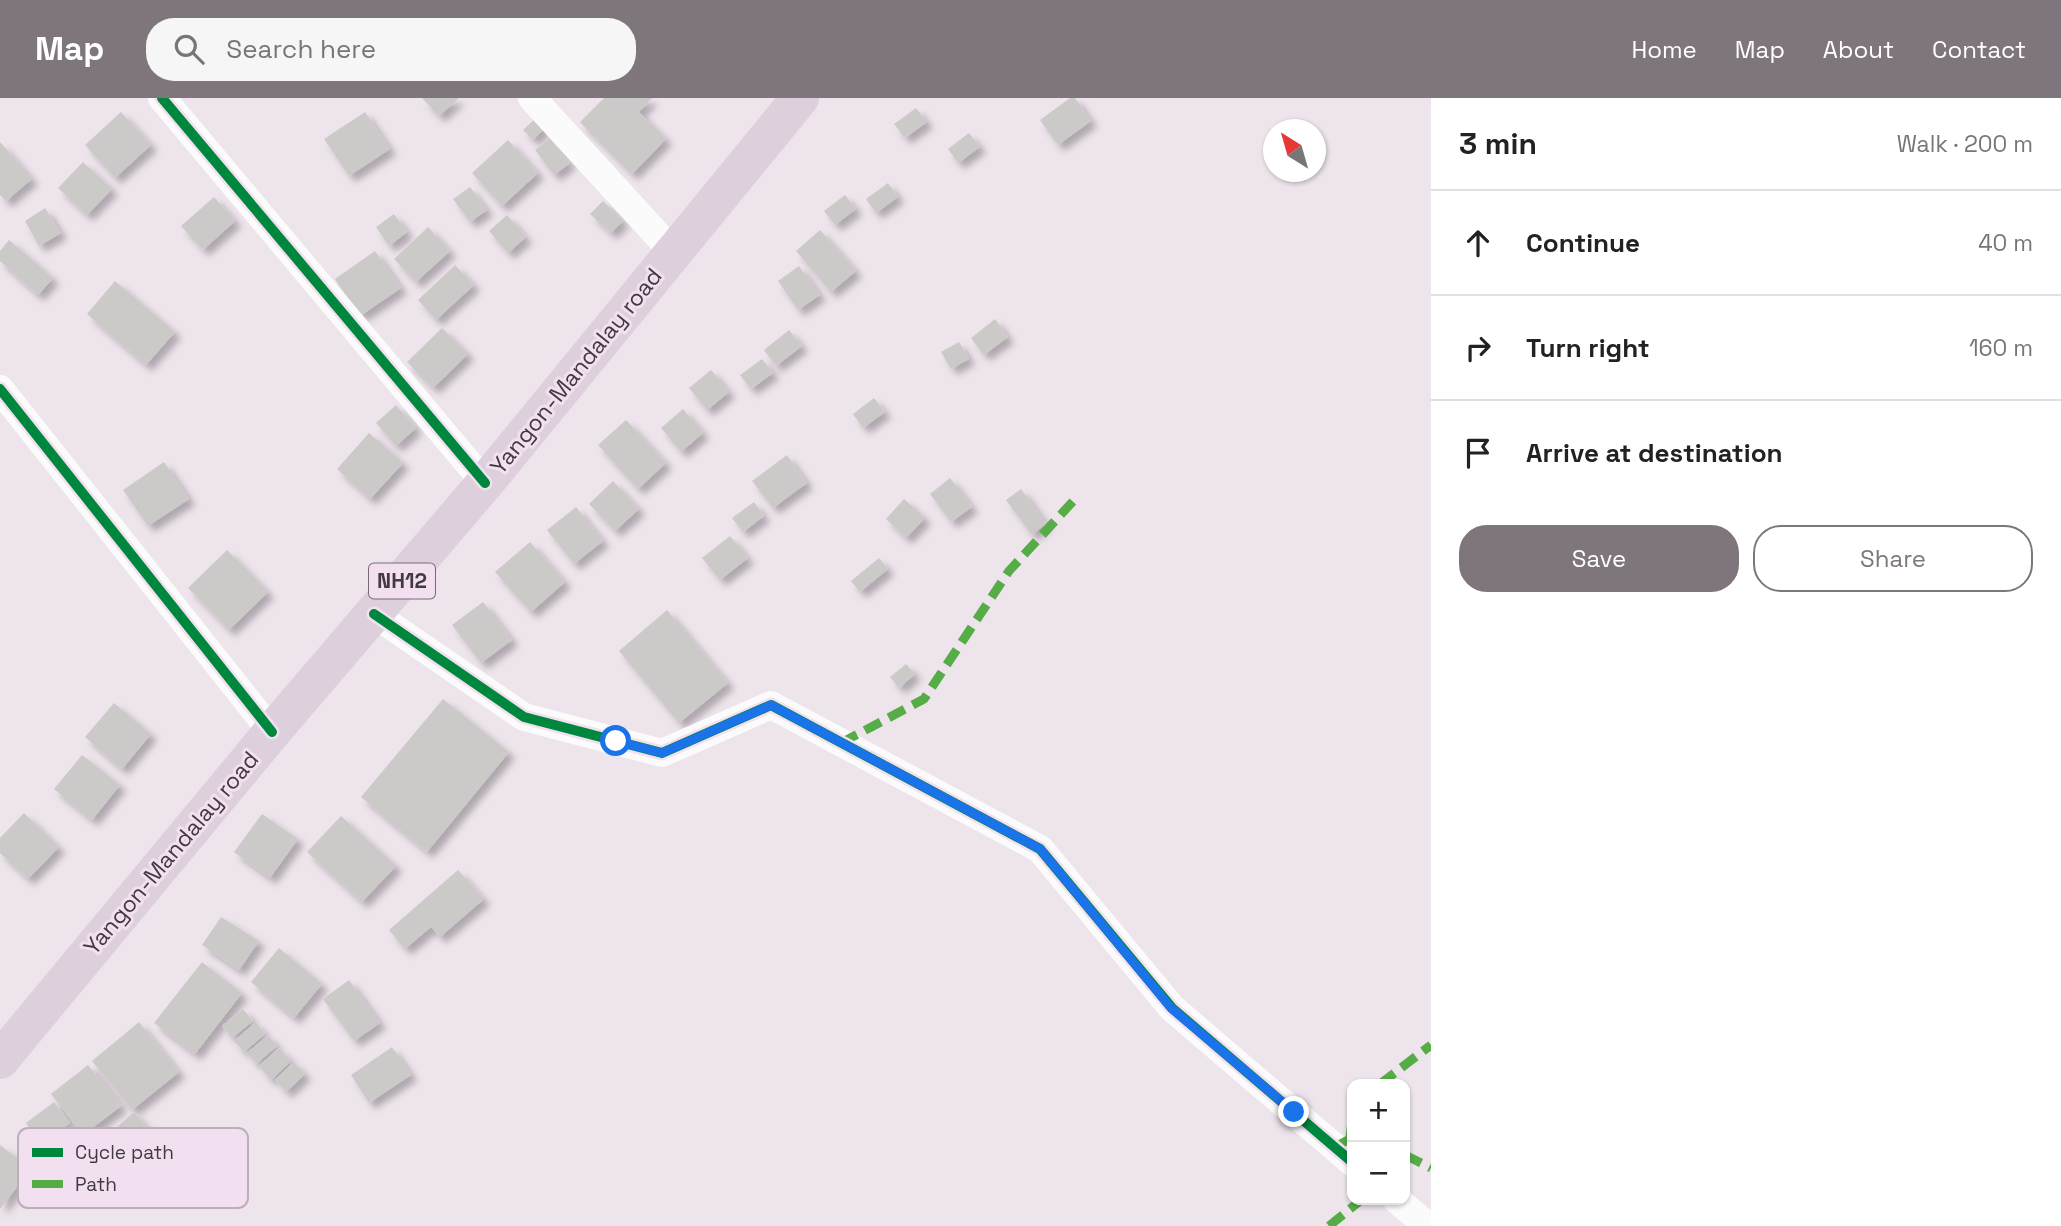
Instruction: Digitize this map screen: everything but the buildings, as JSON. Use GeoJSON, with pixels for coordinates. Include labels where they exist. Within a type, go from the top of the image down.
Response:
{"type":"FeatureCollection","features":[{"type":"Feature","properties":{"kind":"highway","name":"Yangon-Mandalay road"},"geometry":{"type":"LineString","coordinates":[[0,1060],[272,732],[485,483],[800,98]]}},
{"type":"Feature","properties":{"kind":"street"},"geometry":{"type":"LineString","coordinates":[[162,98],[485,483]]}},
{"type":"Feature","properties":{"kind":"street"},"geometry":{"type":"LineString","coordinates":[[532,98],[673,252]]}},
{"type":"Feature","properties":{"kind":"street"},"geometry":{"type":"LineString","coordinates":[[0,389],[272,732]]}},
{"type":"Feature","properties":{"kind":"street"},"geometry":{"type":"LineString","coordinates":[[374,614],[524,717],[662,753],[771,705],[1040,849],[1171,1008],[1347,1158]]}},
{"type":"Feature","properties":{"kind":"street"},"geometry":{"type":"LineString","coordinates":[[1403,1205],[1428,1226]]}},
{"type":"Feature","properties":{"kind":"marked path"},"geometry":{"type":"LineString","coordinates":[[841,743],[924,699],[1009,571],[1076,498]]}},
{"type":"Feature","properties":{"kind":"marked path"},"geometry":{"type":"LineString","coordinates":[[1387,1079],[1431,1045]]}},
{"type":"Feature","properties":{"kind":"marked path"},"geometry":{"type":"LineString","coordinates":[[1335,1147],[1347,1141]]}},
{"type":"Feature","properties":{"kind":"marked path"},"geometry":{"type":"LineString","coordinates":[[1410,1158],[1431,1168]]}},
{"type":"Feature","properties":{"kind":"marked path"},"geometry":{"type":"LineString","coordinates":[[1329,1226],[1355,1205]]}},
{"type":"Feature","properties":{"kind":"cycle path"},"geometry":{"type":"LineString","coordinates":[[162,98],[485,483]]}},
{"type":"Feature","properties":{"kind":"cycle path"},"geometry":{"type":"LineString","coordinates":[[0,389],[272,732]]}},
{"type":"Feature","properties":{"kind":"cycle path"},"geometry":{"type":"LineString","coordinates":[[374,614],[524,717],[662,753],[771,705],[1040,849],[1172,1008],[1347,1158]]}},
{"type":"Feature","properties":{"kind":"route"},"geometry":{"type":"LineString","coordinates":[[616,741],[662,753],[771,705],[1040,849],[1171,1008],[1294,1112]]}}]}
